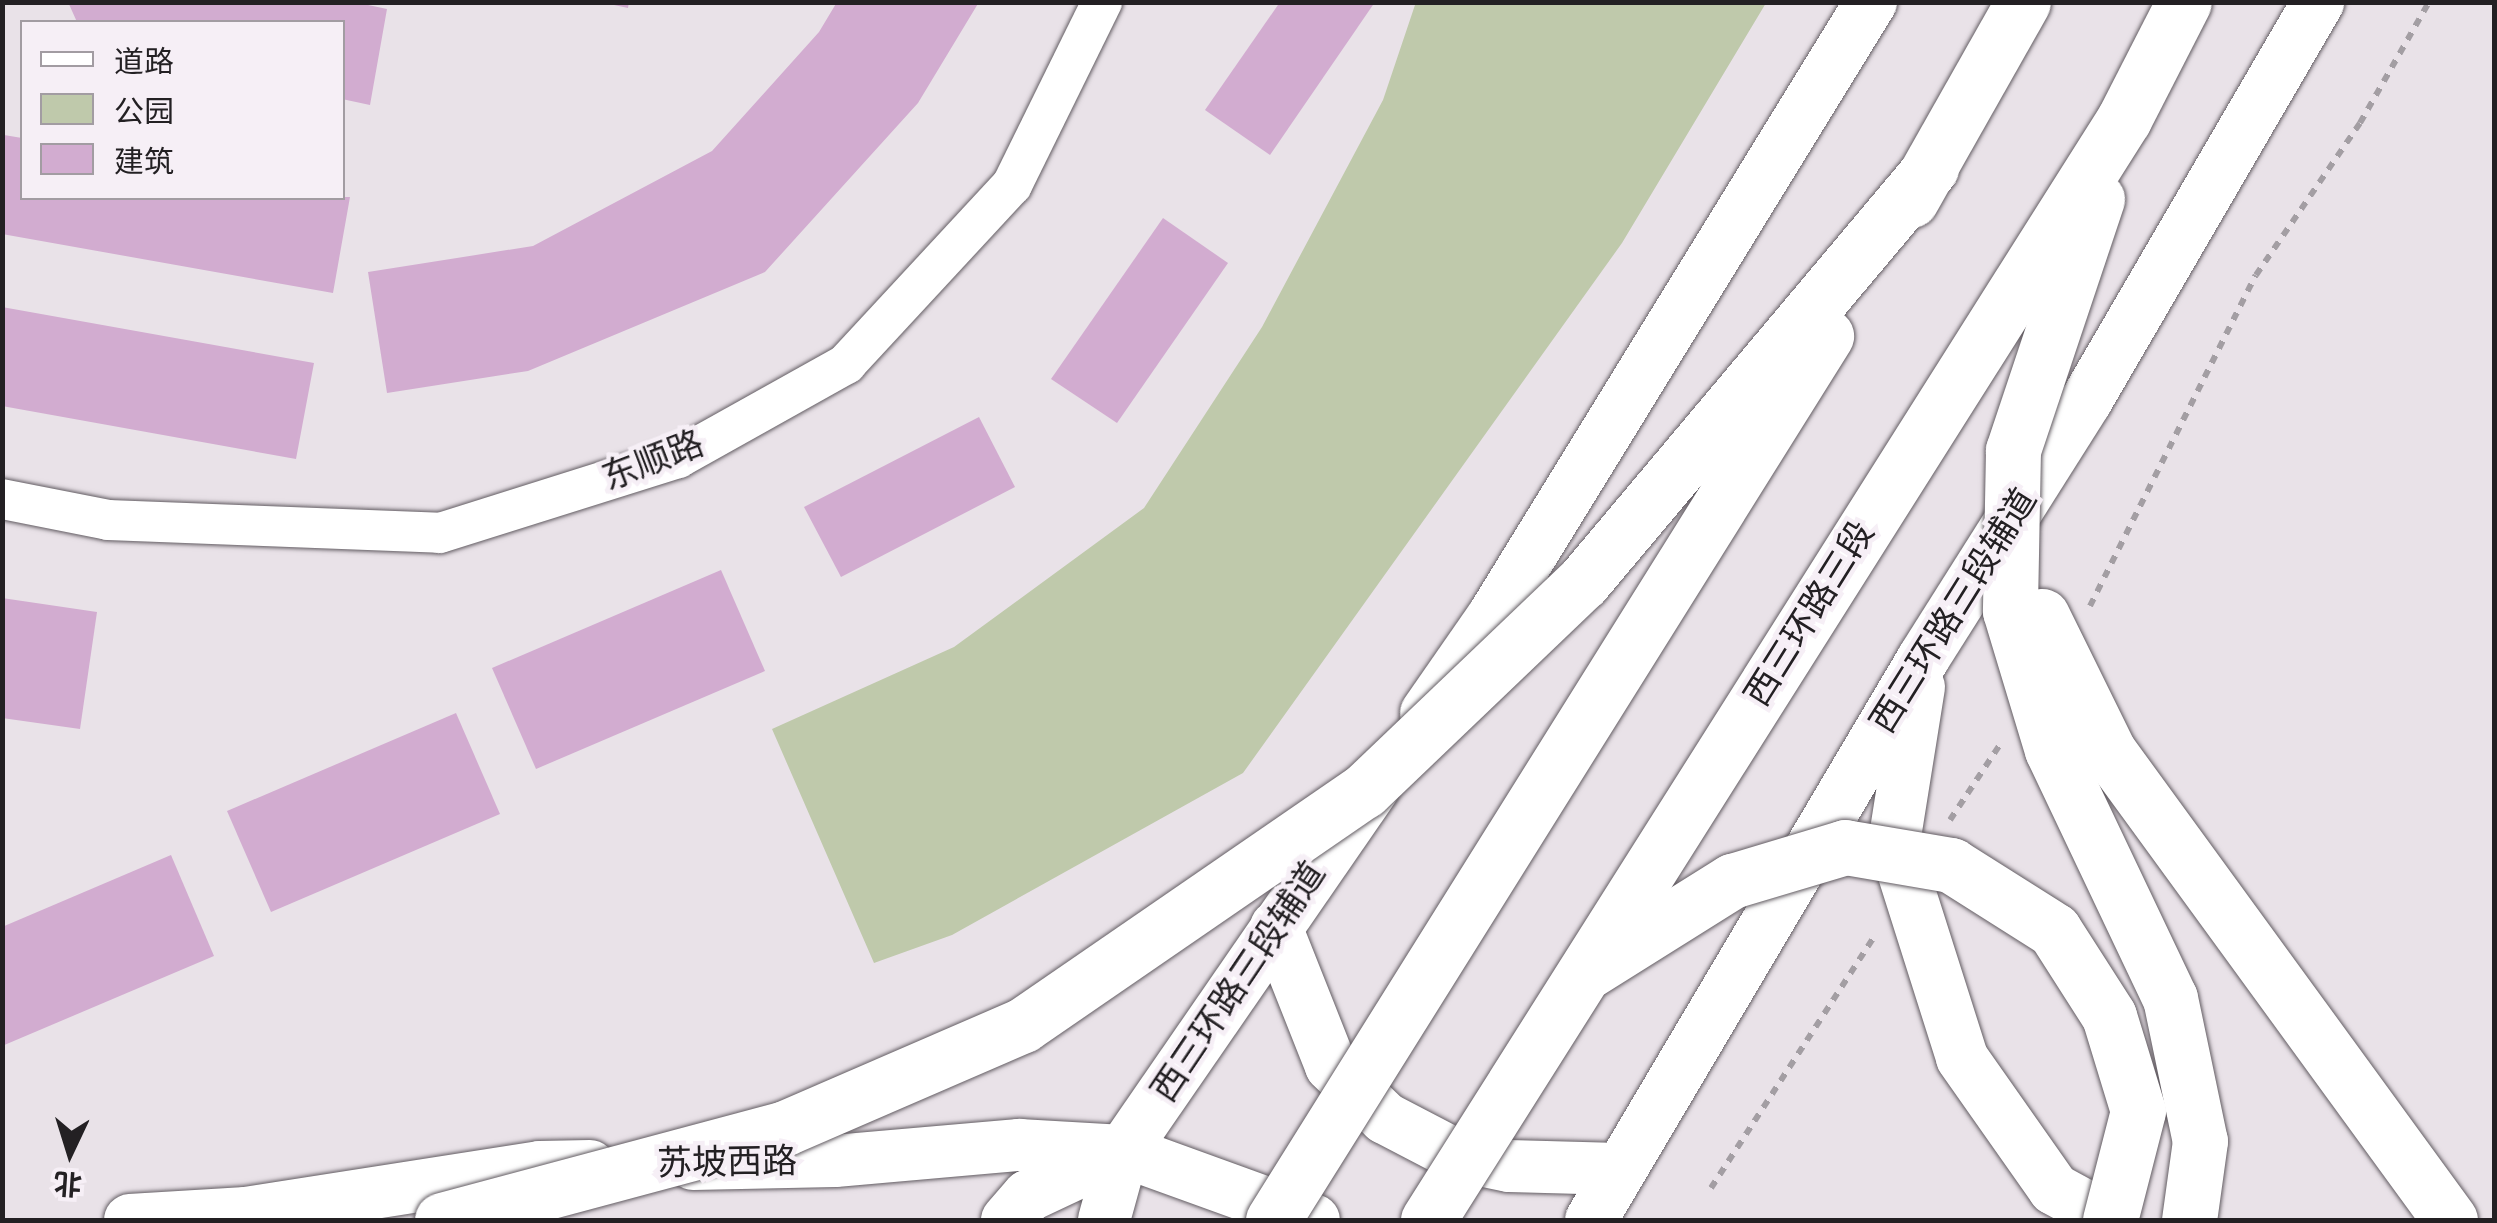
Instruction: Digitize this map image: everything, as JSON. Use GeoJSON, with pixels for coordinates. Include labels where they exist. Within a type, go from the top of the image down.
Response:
{"type":"FeatureCollection","features":[{"type":"Feature","properties":{"kind":"highway"},"geometry":{"type":"LineString","coordinates":[[1274,1220],[1931,168],[2024,2]]}},
{"type":"Feature","properties":{"kind":"highway","name":"西三环路三段"},"geometry":{"type":"LineString","coordinates":[[1428,1220],[2124,119],[2184,2]]}},
{"type":"Feature","properties":{"kind":"highway"},"geometry":{"type":"LineString","coordinates":[[2124,119],[2014,464],[2010,611],[2052,750],[2170,998],[2200,1140],[2190,1220]]}},
{"type":"Feature","properties":{"kind":"highway"},"geometry":{"type":"LineString","coordinates":[[442,1220],[785,1128],[1023,1024],[1364,791],[1583,582],[1931,168]]}},
{"type":"Feature","properties":{"kind":"highway"},"geometry":{"type":"LineString","coordinates":[[2014,464],[2026,566],[2047,632],[2109,752],[2450,1220]]}},
{"type":"Feature","properties":{"kind":"highway"},"geometry":{"type":"LineString","coordinates":[[1579,976],[1732,881],[1846,846],[1951,865],[2054,930],[2110,1016],[2138,1111],[2110,1220]]}},
{"type":"Feature","properties":{"kind":"main road","name":"西三环路三段辅道"},"geometry":{"type":"LineString","coordinates":[[1104,1220],[1123,1152],[1494,615],[1871,2]]}},
{"type":"Feature","properties":{"kind":"main road","name":"西三环路三段辅道"},"geometry":{"type":"LineString","coordinates":[[1591,1220],[1923,659],[2086,401],[2318,2]]}},
{"type":"Feature","properties":{"kind":"main road"},"geometry":{"type":"LineString","coordinates":[[1923,659],[1894,843],[1962,1058],[2054,1189],[2110,1220]]}},
{"type":"Feature","properties":{"kind":"main road"},"geometry":{"type":"LineString","coordinates":[[1276,927],[1331,1066],[1385,1118],[1456,1155],[1509,1166],[1620,1169]]}},
{"type":"Feature","properties":{"kind":"main road","name":"苏坡西路"},"geometry":{"type":"LineString","coordinates":[[130,1220],[246,1214],[540,1167],[835,1160],[1018,1145],[1123,1152],[1314,1220]]}},
{"type":"Feature","properties":{"kind":"main road"},"geometry":{"type":"LineString","coordinates":[[1007,1220],[1028,1196],[1123,1152]]}},
{"type":"Feature","properties":{"kind":"main road"},"geometry":{"type":"LineString","coordinates":[[396,1190],[442,1220]]}},
{"type":"Feature","properties":{"kind":"street","name":"东顺路"},"geometry":{"type":"LineString","coordinates":[[2,500],[108,520],[440,533],[678,458],[846,364],[872,337],[1012,184],[1102,2]]}},
{"type":"Feature","properties":{"kind":"green space"},"geometry":{"type":"Polygon","coordinates":[[[1416,2],[1766,3],[1622,243],[1243,773],[952,935],[874,963],[772,729],[954,647],[1144,508],[1262,327],[1383,100],[1416,2]]]}},
{"type":"Feature","properties":{"kind":"building"},"geometry":{"type":"Polygon","coordinates":[[[68,2],[354,2],[387,9],[370,105],[345,100],[345,20],[76,20],[68,2]]]}},
{"type":"Feature","properties":{"kind":"building"},"geometry":{"type":"Polygon","coordinates":[[[600,2],[629,2],[628,8],[600,2]]]}},
{"type":"Feature","properties":{"kind":"building"},"geometry":{"type":"Polygon","coordinates":[[[837,2],[979,2],[918,103],[765,272],[528,371],[387,393],[368,272],[533,246],[712,151],[819,32],[837,2]]]}},
{"type":"Feature","properties":{"kind":"building"},"geometry":{"type":"Polygon","coordinates":[[[1280,2],[1375,2],[1270,155],[1205,110],[1280,2]]]}},
{"type":"Feature","properties":{"kind":"building"},"geometry":{"type":"Polygon","coordinates":[[[4,135],[20,138],[20,200],[350,197],[333,293],[2,234],[4,135]]]}},
{"type":"Feature","properties":{"kind":"building"},"geometry":{"type":"Polygon","coordinates":[[[1163,218],[1228,263],[1117,423],[1051,379],[1163,218]]]}},
{"type":"Feature","properties":{"kind":"building"},"geometry":{"type":"Polygon","coordinates":[[[2,307],[314,363],[296,459],[2,406],[2,307]]]}},
{"type":"Feature","properties":{"kind":"building"},"geometry":{"type":"Polygon","coordinates":[[[979,417],[1015,487],[841,577],[804,507],[979,417]]]}},
{"type":"Feature","properties":{"kind":"building"},"geometry":{"type":"Polygon","coordinates":[[[721,570],[765,671],[536,769],[492,668],[721,570]]]}},
{"type":"Feature","properties":{"kind":"building"},"geometry":{"type":"Polygon","coordinates":[[[2,598],[97,612],[80,729],[2,718],[2,598]]]}},
{"type":"Feature","properties":{"kind":"building"},"geometry":{"type":"Polygon","coordinates":[[[456,713],[500,814],[271,912],[227,811],[456,713]]]}},
{"type":"Feature","properties":{"kind":"building"},"geometry":{"type":"Polygon","coordinates":[[[171,855],[214,956],[2,1046],[2,927],[171,855]]]}}]}
